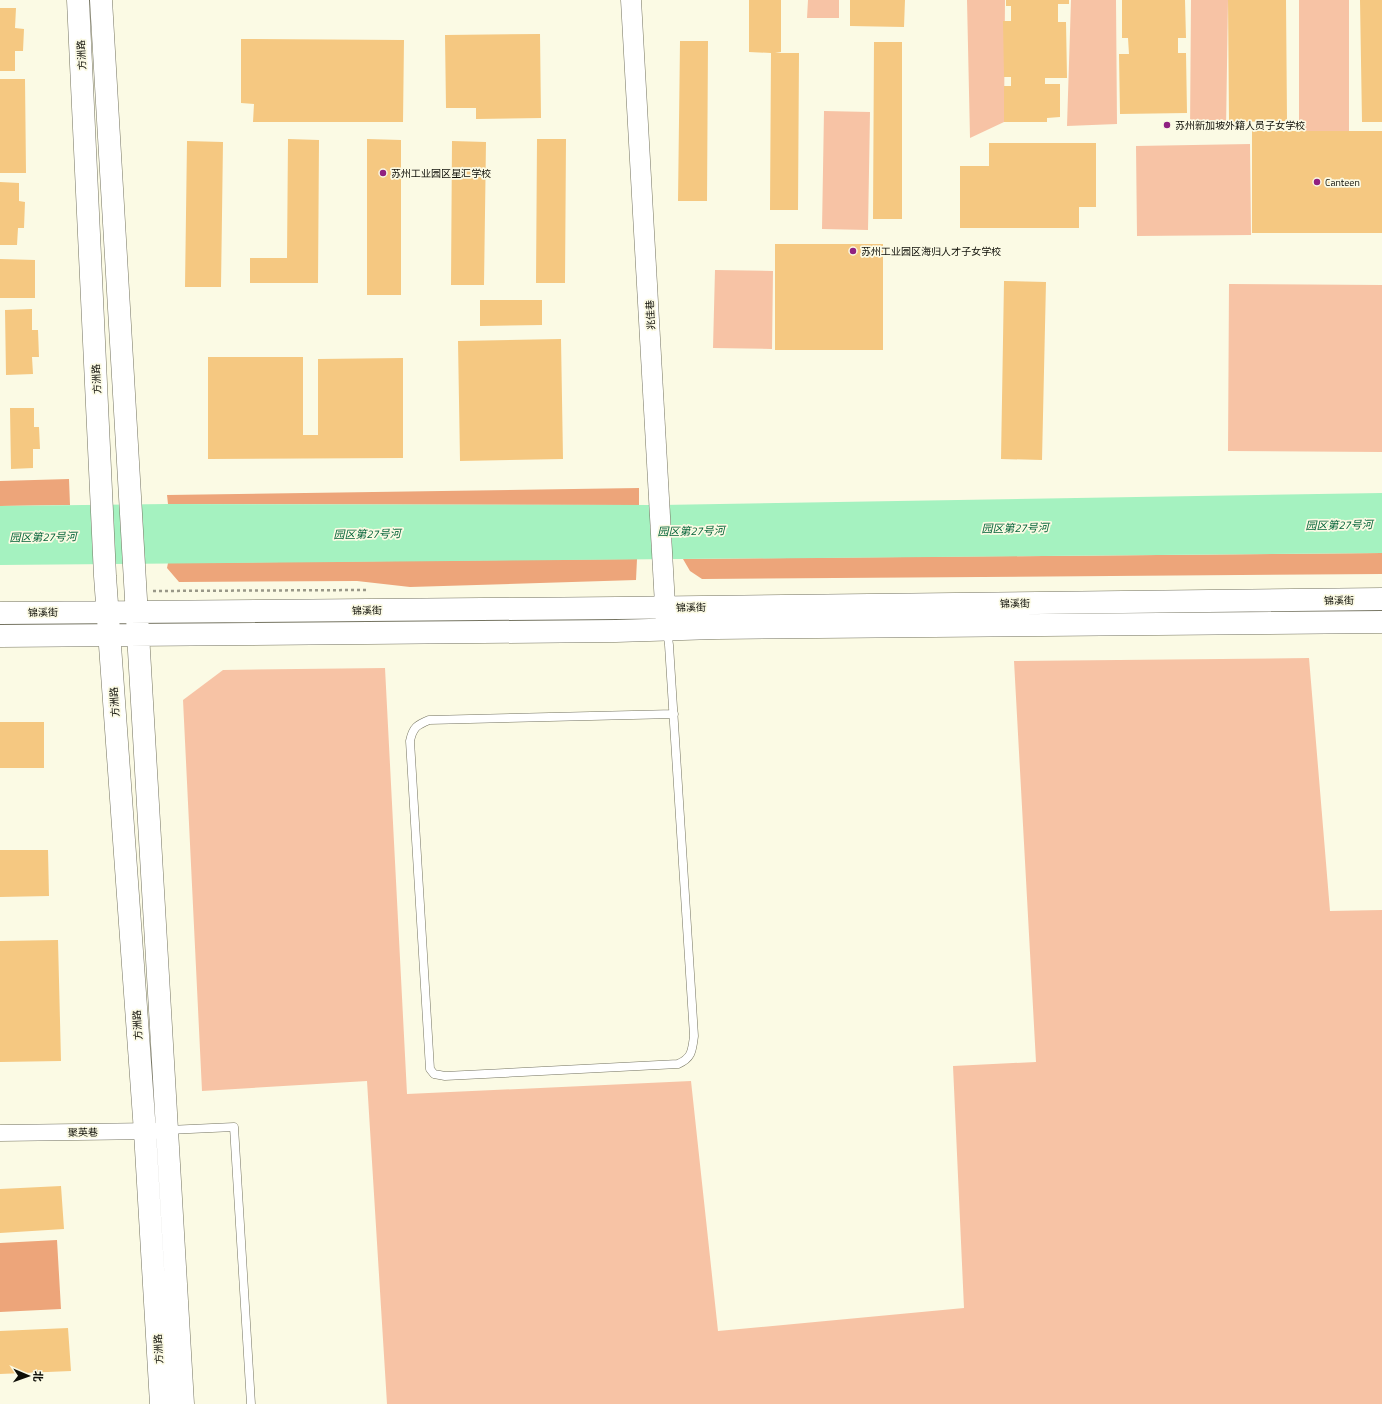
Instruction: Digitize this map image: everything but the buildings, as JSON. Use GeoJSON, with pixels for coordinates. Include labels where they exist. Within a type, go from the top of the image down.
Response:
{"type":"FeatureCollection","features":[{"type":"Feature","properties":{"kind":"main road","name":"方洲路"},"geometry":{"type":"LineString","coordinates":[[78,0],[105,576],[145,1132],[161,1404]]}},
{"type":"Feature","properties":{"kind":"main road"},"geometry":{"type":"LineString","coordinates":[[101,0],[132,502],[138,634],[183,1404]]}},
{"type":"Feature","properties":{"kind":"main road","name":"锦溪街"},"geometry":{"type":"LineString","coordinates":[[0,613],[1382,599]]}},
{"type":"Feature","properties":{"kind":"main road"},"geometry":{"type":"LineString","coordinates":[[0,636],[1382,622]]}},
{"type":"Feature","properties":{"kind":"street","name":"兆佳巷"},"geometry":{"type":"LineString","coordinates":[[632,0],[667,630]]}},
{"type":"Feature","properties":{"kind":"street","name":"聚英巷"},"geometry":{"type":"LineString","coordinates":[[0,1133],[145,1132],[167,1130]]}},
{"type":"Feature","properties":{"kind":"lane"},"geometry":{"type":"LineString","coordinates":[[667,630],[670,645],[694,1036],[692,1052],[686,1060],[678,1064],[445,1076],[434,1074],[430,1069],[410,741],[412,732],[418,725],[429,720],[674,714]]}},
{"type":"Feature","properties":{"kind":"lane"},"geometry":{"type":"LineString","coordinates":[[167,1130],[234,1127],[251,1404]]}},
{"type":"Feature","properties":{"kind":"shaded area"},"geometry":{"type":"Polygon","coordinates":[[[808,0],[839,0],[839,18],[807,18],[808,0]]]}},
{"type":"Feature","properties":{"kind":"shaded area"},"geometry":{"type":"Polygon","coordinates":[[[967,0],[1005,0],[1004,122],[970,138],[967,0]]]}},
{"type":"Feature","properties":{"kind":"shaded area"},"geometry":{"type":"Polygon","coordinates":[[[1071,0],[1116,0],[1117,124],[1067,126],[1071,0]]]}},
{"type":"Feature","properties":{"kind":"shaded area"},"geometry":{"type":"Polygon","coordinates":[[[1191,0],[1228,0],[1226,130],[1190,130],[1191,0]]]}},
{"type":"Feature","properties":{"kind":"shaded area"},"geometry":{"type":"Polygon","coordinates":[[[1299,0],[1349,0],[1349,131],[1299,131],[1299,0]]]}},
{"type":"Feature","properties":{"kind":"shaded area"},"geometry":{"type":"Polygon","coordinates":[[[824,111],[870,112],[868,230],[822,229],[824,111]]]}},
{"type":"Feature","properties":{"kind":"shaded area"},"geometry":{"type":"Polygon","coordinates":[[[1250,144],[1251,235],[1137,236],[1136,146],[1250,144]]]}},
{"type":"Feature","properties":{"kind":"shaded area"},"geometry":{"type":"Polygon","coordinates":[[[715,270],[773,271],[772,349],[713,348],[715,270]]]}},
{"type":"Feature","properties":{"kind":"shaded area"},"geometry":{"type":"Polygon","coordinates":[[[1229,284],[1382,285],[1382,452],[1228,451],[1229,284]]]}},
{"type":"Feature","properties":{"kind":"shaded area"},"geometry":{"type":"Polygon","coordinates":[[[69,479],[70,505],[0,506],[0,481],[69,479]]]}},
{"type":"Feature","properties":{"kind":"shaded area"},"geometry":{"type":"Polygon","coordinates":[[[639,488],[639,505],[168,504],[167,495],[639,488]]]}},
{"type":"Feature","properties":{"kind":"shaded area"},"geometry":{"type":"Polygon","coordinates":[[[1382,553],[1382,574],[702,579],[690,571],[683,559],[1382,553]]]}},
{"type":"Feature","properties":{"kind":"shaded area"},"geometry":{"type":"Polygon","coordinates":[[[637,559],[636,580],[410,587],[357,581],[179,582],[167,568],[168,563],[637,559]]]}},
{"type":"Feature","properties":{"kind":"shaded area"},"geometry":{"type":"Polygon","coordinates":[[[1309,658],[1330,911],[1382,910],[1382,1404],[387,1404],[367,1081],[202,1091],[183,700],[223,670],[385,668],[407,1094],[691,1081],[718,1331],[964,1308],[953,1066],[1036,1062],[1014,661],[1309,658]]]}},
{"type":"Feature","properties":{"kind":"shaded area"},"geometry":{"type":"Polygon","coordinates":[[[57,1240],[61,1309],[0,1312],[0,1243],[57,1240]]]}},
{"type":"Feature","properties":{"kind":"water","name":"园区第27号河"},"geometry":{"type":"Polygon","coordinates":[[[1382,493],[1382,553],[0,565],[0,506],[168,504],[661,505],[1382,493]]]}},
{"type":"Feature","properties":{"kind":"place","name":"苏州新加坡外籍人员子女学校"},"geometry":{"type":"Point","coordinates":[1167,125]}},
{"type":"Feature","properties":{"kind":"place","name":"苏州工业园区星汇学校"},"geometry":{"type":"Point","coordinates":[383,173]}},
{"type":"Feature","properties":{"kind":"place","name":"Canteen"},"geometry":{"type":"Point","coordinates":[1317,182]}},
{"type":"Feature","properties":{"kind":"place","name":"苏州工业园区海归人才子女学校"},"geometry":{"type":"Point","coordinates":[853,251]}}]}
